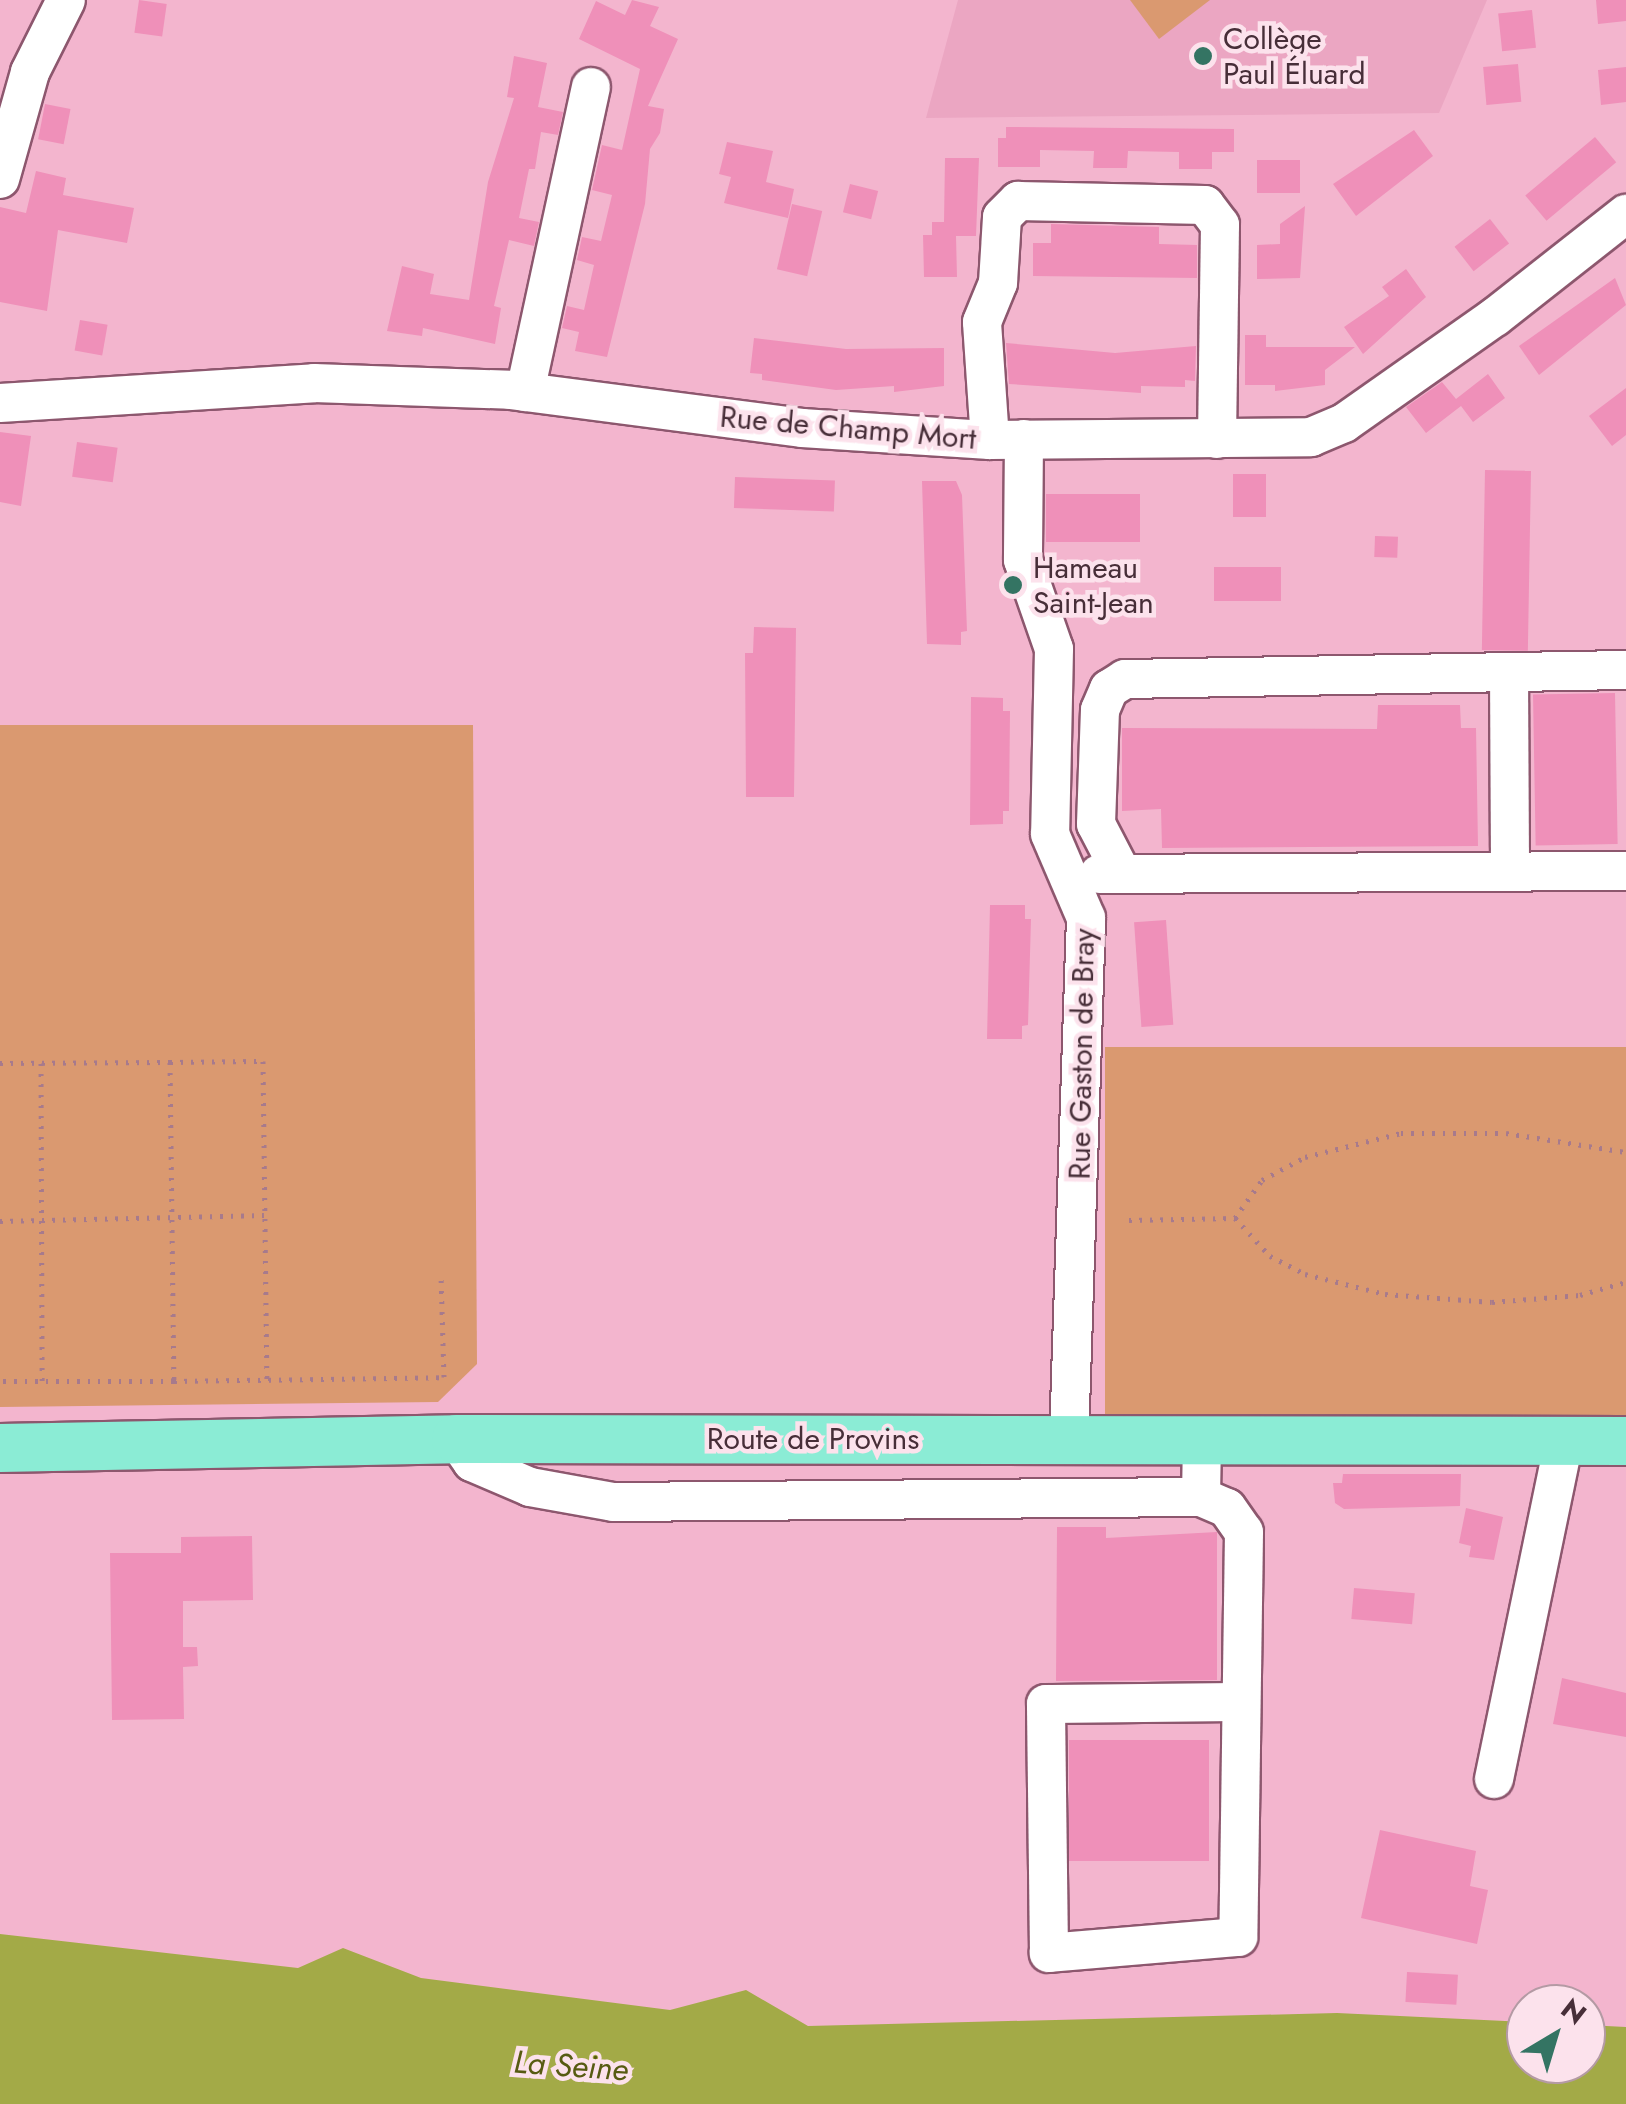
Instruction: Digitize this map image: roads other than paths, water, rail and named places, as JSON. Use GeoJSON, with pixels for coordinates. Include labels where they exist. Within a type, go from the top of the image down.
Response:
{"type":"FeatureCollection","features":[{"type":"Feature","properties":{"kind":"main road","name":"Route de Provins"},"geometry":{"type":"LineString","coordinates":[[0,1448],[456,1439],[1626,1441]]}},
{"type":"Feature","properties":{"kind":"street"},"geometry":{"type":"LineString","coordinates":[[0,179],[30,72],[66,0]]}},
{"type":"Feature","properties":{"kind":"street"},"geometry":{"type":"LineString","coordinates":[[525,392],[591,87]]}},
{"type":"Feature","properties":{"kind":"street","name":"Rue Gaston de Bray"},"geometry":{"type":"LineString","coordinates":[[1069,1440],[1086,918],[1050,834],[1054,649],[1023,560],[1007,440],[982,322],[998,283],[1002,217],[1018,201],[1205,206],[1220,225],[1216,439]]}},
{"type":"Feature","properties":{"kind":"street","name":"Rue de Champ Mort"},"geometry":{"type":"LineString","coordinates":[[0,403],[314,383],[525,392],[802,428],[1007,440],[1312,437],[1344,423],[1626,214]]}},
{"type":"Feature","properties":{"kind":"street"},"geometry":{"type":"LineString","coordinates":[[1122,874],[1096,824],[1100,710],[1110,690],[1124,679],[1626,670]]}},
{"type":"Feature","properties":{"kind":"street"},"geometry":{"type":"LineString","coordinates":[[1509,672],[1510,872]]}},
{"type":"Feature","properties":{"kind":"street"},"geometry":{"type":"LineString","coordinates":[[1070,876],[1626,871]]}},
{"type":"Feature","properties":{"kind":"street"},"geometry":{"type":"LineString","coordinates":[[456,1439],[472,1462],[530,1487],[612,1502],[1201,1497],[1227,1508],[1244,1532],[1238,1937],[1049,1952],[1046,1704],[1241,1702]]}},
{"type":"Feature","properties":{"kind":"street"},"geometry":{"type":"LineString","coordinates":[[1201,1497],[1202,1440]]}},
{"type":"Feature","properties":{"kind":"street"},"geometry":{"type":"LineString","coordinates":[[1494,1779],[1564,1440]]}},
{"type":"Feature","properties":{"kind":"water","name":"La Seine"},"geometry":{"type":"Polygon","coordinates":[[[0,1934],[298,1968],[343,1948],[421,1978],[670,2010],[746,1990],[808,2026],[1337,2013],[1506,2021],[1506,2084],[1606,2084],[1606,2026],[1626,2027],[1626,2104],[0,2104],[0,1934]]]}},
{"type":"Feature","properties":{"kind":"place","name":"Collège Paul Éluard"},"geometry":{"type":"Point","coordinates":[1203,56]}},
{"type":"Feature","properties":{"kind":"place","name":"Hameau Saint-Jean"},"geometry":{"type":"Point","coordinates":[1013,585]}}]}
